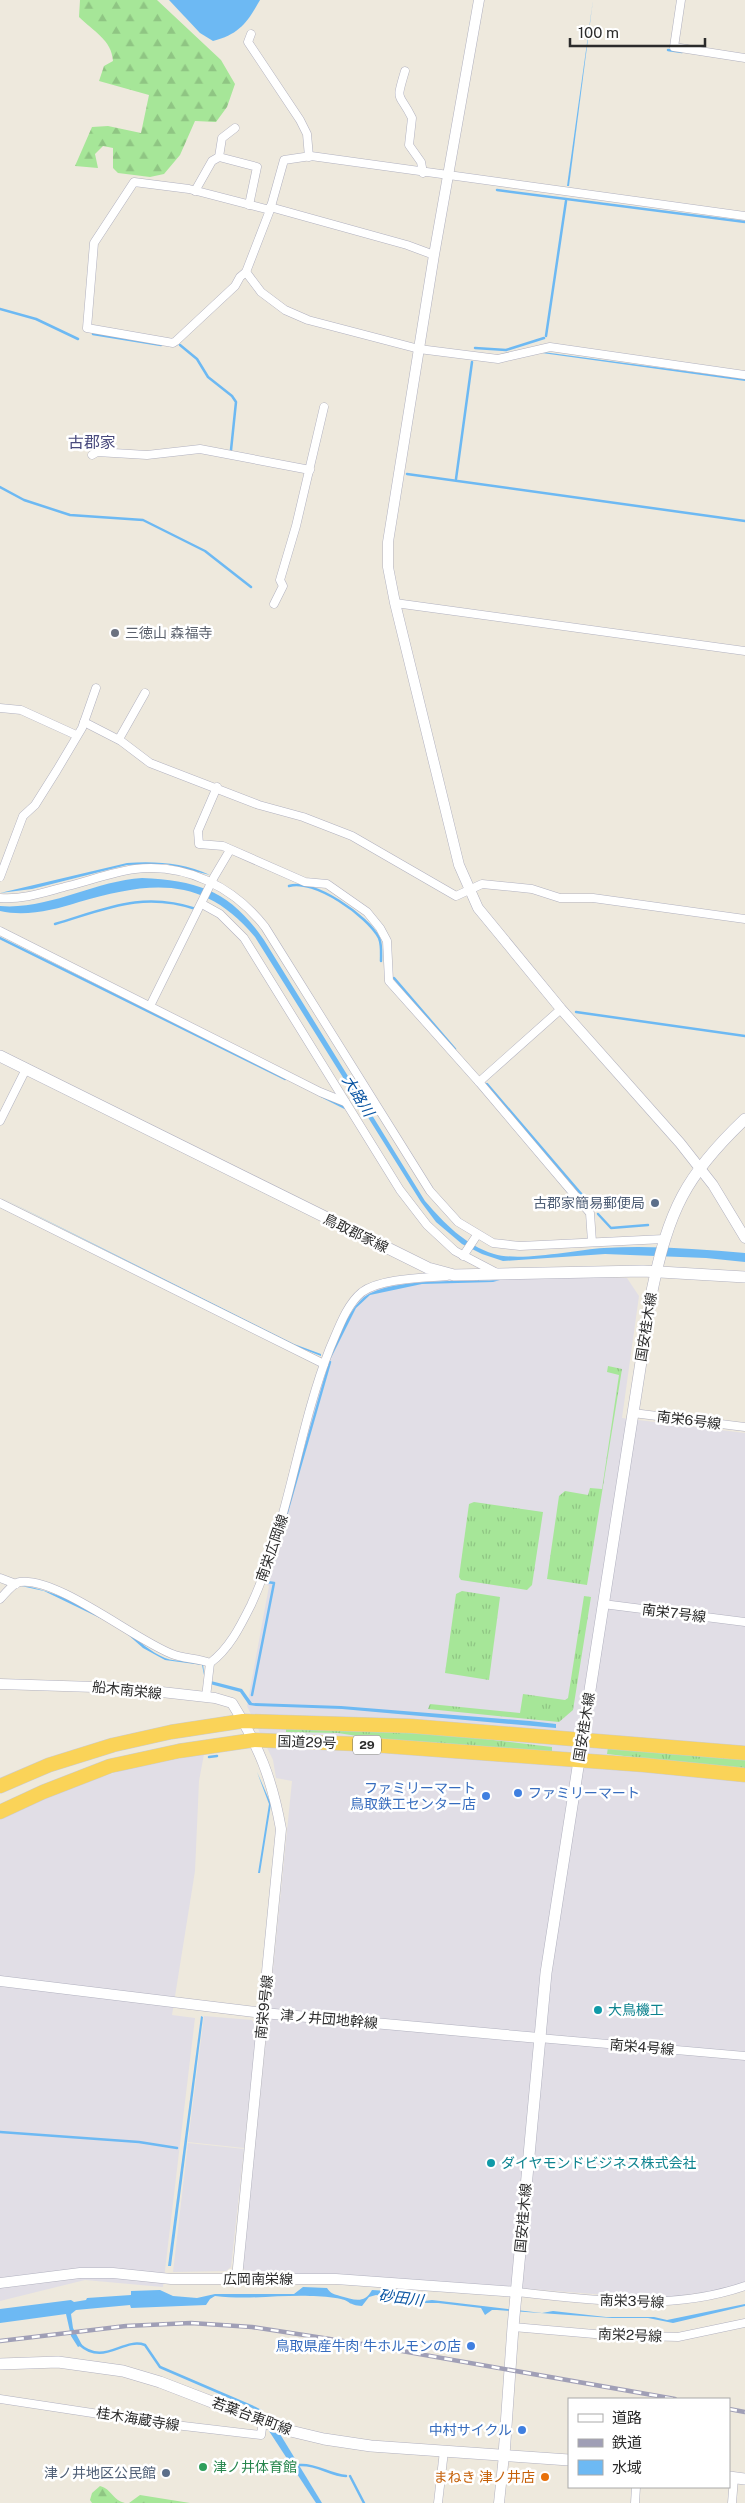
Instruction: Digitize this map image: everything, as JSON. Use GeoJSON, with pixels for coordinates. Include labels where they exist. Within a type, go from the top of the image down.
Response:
{"type":"FeatureCollection","features":[{"type":"Feature","properties":{"kind":"highway","name":"国道29号"},"geometry":{"type":"LineString","coordinates":[[0,1786],[49,1765],[113,1745],[171,1732],[243,1721],[411,1726],[745,1753]]}},
{"type":"Feature","properties":{"kind":"highway","name":"国道29号"},"geometry":{"type":"LineString","coordinates":[[0,1812],[43,1792],[110,1766],[179,1752],[254,1740],[358,1744],[579,1762],[644,1765],[745,1775]]}},
{"type":"Feature","properties":{"kind":"main road","name":"鳥取郡家線"},"geometry":{"type":"LineString","coordinates":[[0,1056],[347,1229],[428,1268],[454,1276],[658,1266],[745,1277]]}},
{"type":"Feature","properties":{"kind":"main road","name":"国安桂木線"},"geometry":{"type":"LineString","coordinates":[[504,2455],[513,2324],[546,1973],[633,1413],[658,1266],[663,1242],[675,1208],[700,1167],[715,1147],[740,1127],[745,1119]]}},
{"type":"Feature","properties":{"kind":"main road","name":"若葉台東町線"},"geometry":{"type":"LineString","coordinates":[[0,2364],[58,2362],[123,2371],[160,2382],[282,2429],[324,2439],[371,2446],[568,2460]]}},
{"type":"Feature","properties":{"kind":"street"},"geometry":{"type":"LineString","coordinates":[[479,0],[434,255],[388,542],[388,567],[394,603],[459,865],[478,908],[561,1009],[700,1167],[745,1238]]}},
{"type":"Feature","properties":{"kind":"street"},"geometry":{"type":"LineString","coordinates":[[680,0],[674,48],[745,58]]}},
{"type":"Feature","properties":{"kind":"street"},"geometry":{"type":"LineString","coordinates":[[251,34],[248,42],[300,120],[307,134],[309,157]]}},
{"type":"Feature","properties":{"kind":"street"},"geometry":{"type":"LineString","coordinates":[[404,71],[398,92],[399,99],[412,118],[409,145],[421,162],[423,173]]}},
{"type":"Feature","properties":{"kind":"street"},"geometry":{"type":"LineString","coordinates":[[219,158],[222,138],[235,128]]}},
{"type":"Feature","properties":{"kind":"street"},"geometry":{"type":"LineString","coordinates":[[434,255],[407,245],[270,209],[249,205],[195,190],[156,183],[134,182],[94,243],[87,328],[173,344],[235,286],[239,278],[246,272],[270,209],[284,160],[309,157],[745,216]]}},
{"type":"Feature","properties":{"kind":"street"},"geometry":{"type":"LineString","coordinates":[[195,190],[212,161],[219,158],[257,167],[249,205]]}},
{"type":"Feature","properties":{"kind":"street"},"geometry":{"type":"LineString","coordinates":[[246,272],[262,292],[285,310],[308,320],[419,349],[498,359],[550,347],[745,375]]}},
{"type":"Feature","properties":{"kind":"street"},"geometry":{"type":"LineString","coordinates":[[274,604],[283,586],[280,580],[296,526],[324,407]]}},
{"type":"Feature","properties":{"kind":"street"},"geometry":{"type":"LineString","coordinates":[[92,455],[97,452],[147,455],[200,449],[310,470]]}},
{"type":"Feature","properties":{"kind":"street"},"geometry":{"type":"LineString","coordinates":[[394,603],[745,651]]}},
{"type":"Feature","properties":{"kind":"street"},"geometry":{"type":"LineString","coordinates":[[0,877],[23,816],[41,798],[84,722],[96,688]]}},
{"type":"Feature","properties":{"kind":"street"},"geometry":{"type":"LineString","coordinates":[[119,739],[145,693]]}},
{"type":"Feature","properties":{"kind":"street"},"geometry":{"type":"LineString","coordinates":[[0,708],[21,710],[76,736]]}},
{"type":"Feature","properties":{"kind":"street"},"geometry":{"type":"LineString","coordinates":[[84,722],[119,739],[150,763],[217,787],[259,805],[332,827],[456,896],[482,884],[532,889],[560,898],[593,898],[745,919]]}},
{"type":"Feature","properties":{"kind":"street"},"geometry":{"type":"LineString","coordinates":[[217,787],[198,831],[198,844],[222,846],[305,882],[327,884],[367,912],[380,928],[387,941],[389,981],[480,1082],[590,1213],[592,1242]]}},
{"type":"Feature","properties":{"kind":"street"},"geometry":{"type":"LineString","coordinates":[[150,1006],[202,904],[211,882],[230,850]]}},
{"type":"Feature","properties":{"kind":"street"},"geometry":{"type":"LineString","coordinates":[[0,898],[28,896],[136,869],[190,874],[211,882],[239,899],[265,927],[430,1192],[450,1215],[477,1235],[492,1243],[520,1246],[592,1242],[663,1242]]}},
{"type":"Feature","properties":{"kind":"street"},"geometry":{"type":"LineString","coordinates":[[202,904],[220,914],[244,938],[416,1212],[434,1231],[463,1256],[498,1274]]}},
{"type":"Feature","properties":{"kind":"street"},"geometry":{"type":"LineString","coordinates":[[0,931],[320,1092],[346,1102]]}},
{"type":"Feature","properties":{"kind":"street"},"geometry":{"type":"LineString","coordinates":[[480,1082],[561,1009]]}},
{"type":"Feature","properties":{"kind":"street"},"geometry":{"type":"LineString","coordinates":[[0,1121],[26,1069]]}},
{"type":"Feature","properties":{"kind":"street"},"geometry":{"type":"LineString","coordinates":[[0,1203],[324,1364]]}},
{"type":"Feature","properties":{"kind":"street"},"geometry":{"type":"LineString","coordinates":[[463,1256],[477,1235]]}},
{"type":"Feature","properties":{"kind":"street","name":"南栄広岡線"},"geometry":{"type":"LineString","coordinates":[[210,1663],[220,1655],[235,1634],[267,1568],[283,1518],[324,1364],[339,1326],[361,1293],[374,1286],[454,1276]]}},
{"type":"Feature","properties":{"kind":"street","name":"南栄6号線"},"geometry":{"type":"LineString","coordinates":[[633,1413],[745,1427]]}},
{"type":"Feature","properties":{"kind":"street"},"geometry":{"type":"LineString","coordinates":[[0,1578],[16,1584]]}},
{"type":"Feature","properties":{"kind":"street"},"geometry":{"type":"LineString","coordinates":[[0,1599],[16,1584],[21,1582],[46,1585],[103,1614],[173,1654],[210,1663],[206,1697]]}},
{"type":"Feature","properties":{"kind":"street","name":"南栄7号線"},"geometry":{"type":"LineString","coordinates":[[603,1604],[745,1622]]}},
{"type":"Feature","properties":{"kind":"street","name":"船木南栄線"},"geometry":{"type":"LineString","coordinates":[[0,1684],[126,1688],[206,1697],[232,1703],[243,1721]]}},
{"type":"Feature","properties":{"kind":"street","name":"南栄9号線"},"geometry":{"type":"LineString","coordinates":[[237,2278],[282,1829],[275,1792],[254,1740],[243,1721]]}},
{"type":"Feature","properties":{"kind":"street","name":"津ノ井団地幹線"},"geometry":{"type":"LineString","coordinates":[[0,1981],[263,2014],[539,2038]]}},
{"type":"Feature","properties":{"kind":"street","name":"南栄4号線"},"geometry":{"type":"LineString","coordinates":[[539,2038],[745,2056]]}},
{"type":"Feature","properties":{"kind":"street","name":"広岡南栄線"},"geometry":{"type":"LineString","coordinates":[[0,2283],[80,2273],[172,2279],[336,2279],[516,2295]]}},
{"type":"Feature","properties":{"kind":"street","name":"南栄3号線"},"geometry":{"type":"LineString","coordinates":[[516,2295],[622,2303],[677,2302],[720,2294],[745,2286]]}},
{"type":"Feature","properties":{"kind":"street","name":"南栄2号線"},"geometry":{"type":"LineString","coordinates":[[513,2324],[606,2335],[678,2337],[745,2324]]}},
{"type":"Feature","properties":{"kind":"street","name":"桂木海蔵寺線"},"geometry":{"type":"LineString","coordinates":[[0,2399],[158,2423],[261,2436],[263,2421]]}},
{"type":"Feature","properties":{"kind":"street"},"geometry":{"type":"LineString","coordinates":[[438,2503],[444,2451]]}},
{"type":"Feature","properties":{"kind":"street"},"geometry":{"type":"LineString","coordinates":[[499,2503],[504,2455]]}},
{"type":"Feature","properties":{"kind":"street"},"geometry":{"type":"LineString","coordinates":[[732,2503],[736,2478]]}},
{"type":"Feature","properties":{"kind":"street"},"geometry":{"type":"LineString","coordinates":[[635,2503],[636,2488]]}},
{"type":"Feature","properties":{"kind":"shaded area"},"geometry":{"type":"Polygon","coordinates":[[[589,1277],[627,1278],[639,1296],[622,1418],[745,1433],[745,2282],[726,2289],[656,2299],[379,2277],[248,2273],[243,2268],[292,1781],[276,1778],[273,1760],[247,1706],[269,1586],[263,1583],[297,1472],[325,1369],[342,1326],[360,1296],[371,1289],[414,1281],[589,1277]]]}},
{"type":"Feature","properties":{"kind":"shaded area"},"geometry":{"type":"Polygon","coordinates":[[[204,1754],[199,1781],[195,1871],[172,2015],[195,2018],[163,2287],[85,2280],[0,2301],[0,1816],[58,1792],[126,1769],[204,1754]]]}},
{"type":"Feature","properties":{"kind":"shaded area"},"geometry":{"type":"Polygon","coordinates":[[[204,2016],[252,2020],[257,2026],[244,2148],[188,2142],[204,2016]]]}},
{"type":"Feature","properties":{"kind":"shaded area"},"geometry":{"type":"Polygon","coordinates":[[[188,2143],[244,2149],[231,2267],[226,2271],[173,2272],[188,2143]]]}},
{"type":"Feature","properties":{"kind":"green space"},"geometry":{"type":"Polygon","coordinates":[[[80,0],[157,0],[221,60],[235,84],[227,107],[216,122],[195,121],[180,155],[164,174],[150,177],[118,173],[113,168],[113,148],[103,146],[95,154],[98,168],[75,166],[92,127],[108,126],[141,133],[149,95],[99,81],[104,66],[113,61],[112,54],[101,36],[79,17],[80,0]]]}},
{"type":"Feature","properties":{"kind":"green space"},"geometry":{"type":"Polygon","coordinates":[[[608,1366],[622,1369],[587,1585],[547,1579],[559,1496],[565,1491],[588,1495],[590,1488],[602,1489],[619,1375],[607,1372],[608,1366]]]}},
{"type":"Feature","properties":{"kind":"green space"},"geometry":{"type":"Polygon","coordinates":[[[474,1502],[543,1512],[532,1585],[527,1590],[461,1580],[459,1577],[469,1504],[474,1502]]]}},
{"type":"Feature","properties":{"kind":"green space"},"geometry":{"type":"Polygon","coordinates":[[[462,1591],[500,1597],[489,1680],[445,1673],[456,1594],[462,1591]]]}},
{"type":"Feature","properties":{"kind":"green space"},"geometry":{"type":"Polygon","coordinates":[[[584,1596],[591,1597],[573,1710],[559,1722],[428,1709],[430,1704],[520,1713],[523,1694],[565,1700],[568,1698],[584,1596]]]}},
{"type":"Feature","properties":{"kind":"green space"},"geometry":{"type":"Polygon","coordinates":[[[286,1728],[341,1728],[453,1735],[552,1747],[552,1753],[389,1741],[338,1733],[286,1732],[286,1728]]]}},
{"type":"Feature","properties":{"kind":"green space"},"geometry":{"type":"Polygon","coordinates":[[[608,1747],[745,1758],[745,1770],[607,1754],[608,1747]]]}},
{"type":"Feature","properties":{"kind":"green space"},"geometry":{"type":"Polygon","coordinates":[[[100,2486],[104,2487],[117,2500],[125,2503],[92,2503],[90,2500],[92,2493],[100,2486]]]}},
{"type":"Feature","properties":{"kind":"green space"},"geometry":{"type":"Polygon","coordinates":[[[140,2495],[190,2503],[129,2503],[140,2495]]]}},
{"type":"Feature","properties":{"kind":"water"},"geometry":{"type":"Polygon","coordinates":[[[169,0],[260,0],[251,15],[236,31],[213,41],[200,33],[169,0]]]}},
{"type":"Feature","properties":{"kind":"water"},"geometry":{"type":"Polygon","coordinates":[[[593,0],[569,186],[567,186],[593,0]]]}},
{"type":"Feature","properties":{"kind":"water"},"geometry":{"type":"Polygon","coordinates":[[[542,353],[745,379],[745,381],[542,353]]]}},
{"type":"Feature","properties":{"kind":"water"},"geometry":{"type":"Polygon","coordinates":[[[149,862],[170,864],[210,875],[166,864],[127,865],[32,889],[0,893],[127,863],[149,862]]]}},
{"type":"Feature","properties":{"kind":"water","name":"大路川"},"geometry":{"type":"Polygon","coordinates":[[[142,878],[181,882],[212,892],[239,910],[251,923],[264,940],[425,1201],[464,1239],[483,1250],[505,1256],[548,1255],[604,1248],[657,1247],[745,1253],[745,1262],[706,1258],[605,1254],[503,1261],[482,1254],[462,1244],[436,1222],[421,1202],[255,937],[235,917],[215,902],[195,893],[174,888],[152,888],[105,895],[40,912],[10,913],[0,911],[0,906],[36,904],[106,884],[142,878]]]}},
{"type":"Feature","properties":{"kind":"water"},"geometry":{"type":"Polygon","coordinates":[[[0,1197],[294,1344],[321,1354],[321,1356],[293,1345],[0,1197]]]}},
{"type":"Feature","properties":{"kind":"water"},"geometry":{"type":"Polygon","coordinates":[[[500,1280],[493,1282],[422,1284],[370,1295],[356,1308],[330,1360],[351,1312],[362,1299],[373,1292],[389,1287],[428,1282],[500,1280]]]}},
{"type":"Feature","properties":{"kind":"water"},"geometry":{"type":"Polygon","coordinates":[[[21,1586],[46,1591],[91,1610],[117,1625],[165,1658],[203,1664],[205,1680],[202,1665],[165,1660],[143,1648],[126,1633],[104,1620],[44,1591],[21,1586]]]}},
{"type":"Feature","properties":{"kind":"water"},"geometry":{"type":"Polygon","coordinates":[[[211,1681],[242,1689],[252,1703],[341,1706],[530,1721],[556,1724],[556,1728],[342,1709],[256,1706],[249,1705],[240,1692],[210,1684],[211,1681]]]}},
{"type":"Feature","properties":{"kind":"water"},"geometry":{"type":"Polygon","coordinates":[[[257,1772],[271,1804],[260,1873],[258,1873],[269,1804],[257,1772]]]}},
{"type":"Feature","properties":{"kind":"water"},"geometry":{"type":"Polygon","coordinates":[[[201,2016],[203,2017],[171,2266],[168,2266],[201,2016]]]}},
{"type":"Feature","properties":{"kind":"water"},"geometry":{"type":"Polygon","coordinates":[[[303,2287],[327,2288],[334,2294],[358,2300],[365,2298],[372,2290],[388,2291],[391,2296],[416,2302],[432,2300],[542,2313],[553,2311],[606,2317],[654,2317],[667,2320],[745,2304],[745,2306],[673,2323],[648,2318],[612,2318],[497,2310],[492,2310],[485,2315],[481,2308],[438,2303],[414,2303],[376,2295],[369,2297],[362,2306],[354,2305],[341,2299],[322,2296],[239,2298],[215,2296],[206,2305],[131,2308],[130,2305],[76,2310],[71,2314],[73,2328],[82,2345],[78,2347],[71,2336],[66,2314],[0,2323],[0,2309],[71,2300],[74,2302],[86,2300],[87,2298],[131,2295],[131,2291],[160,2290],[173,2296],[197,2298],[215,2294],[294,2294],[303,2287]]]}},
{"type":"Feature","properties":{"kind":"water"},"geometry":{"type":"Polygon","coordinates":[[[269,2431],[280,2434],[322,2503],[316,2503],[269,2431]]]}},
{"type":"Feature","properties":{"kind":"waterway"},"geometry":{"type":"LineString","coordinates":[[668,50],[682,52]]}},
{"type":"Feature","properties":{"kind":"waterway"},"geometry":{"type":"LineString","coordinates":[[497,190],[745,222]]}},
{"type":"Feature","properties":{"kind":"waterway"},"geometry":{"type":"LineString","coordinates":[[546,336],[566,201]]}},
{"type":"Feature","properties":{"kind":"waterway"},"geometry":{"type":"LineString","coordinates":[[0,309],[36,319],[78,339]]}},
{"type":"Feature","properties":{"kind":"waterway"},"geometry":{"type":"LineString","coordinates":[[93,334],[161,345]]}},
{"type":"Feature","properties":{"kind":"waterway"},"geometry":{"type":"LineString","coordinates":[[475,348],[506,350],[544,338]]}},
{"type":"Feature","properties":{"kind":"waterway"},"geometry":{"type":"LineString","coordinates":[[180,345],[197,359],[208,377],[232,396],[236,402],[231,450]]}},
{"type":"Feature","properties":{"kind":"waterway"},"geometry":{"type":"LineString","coordinates":[[456,479],[472,362]]}},
{"type":"Feature","properties":{"kind":"waterway"},"geometry":{"type":"LineString","coordinates":[[407,474],[745,521]]}},
{"type":"Feature","properties":{"kind":"waterway"},"geometry":{"type":"LineString","coordinates":[[0,487],[24,500],[70,515],[143,520],[205,551],[251,587]]}},
{"type":"Feature","properties":{"kind":"waterway"},"geometry":{"type":"LineString","coordinates":[[289,886],[299,885],[325,893],[364,919],[379,938],[381,961]]}},
{"type":"Feature","properties":{"kind":"waterway"},"geometry":{"type":"LineString","coordinates":[[55,924],[108,908],[141,902],[177,904],[196,909]]}},
{"type":"Feature","properties":{"kind":"waterway"},"geometry":{"type":"LineString","coordinates":[[0,938],[285,1079]]}},
{"type":"Feature","properties":{"kind":"waterway"},"geometry":{"type":"LineString","coordinates":[[394,978],[455,1049]]}},
{"type":"Feature","properties":{"kind":"waterway"},"geometry":{"type":"LineString","coordinates":[[576,1012],[745,1036]]}},
{"type":"Feature","properties":{"kind":"waterway"},"geometry":{"type":"LineString","coordinates":[[487,1084],[589,1203]]}},
{"type":"Feature","properties":{"kind":"waterway","name":"大路川"},"geometry":{"type":"LineString","coordinates":[[321,1096],[347,1109]]}},
{"type":"Feature","properties":{"kind":"waterway"},"geometry":{"type":"LineString","coordinates":[[598,1214],[611,1228],[648,1225]]}},
{"type":"Feature","properties":{"kind":"waterway"},"geometry":{"type":"LineString","coordinates":[[252,1695],[274,1583],[267,1582],[330,1362]]}},
{"type":"Feature","properties":{"kind":"waterway"},"geometry":{"type":"LineString","coordinates":[[209,1757],[217,1756]]}},
{"type":"Feature","properties":{"kind":"waterway"},"geometry":{"type":"LineString","coordinates":[[0,2132],[139,2142],[177,2148]]}},
{"type":"Feature","properties":{"kind":"waterway"},"geometry":{"type":"LineString","coordinates":[[79,2344],[97,2353],[129,2345],[145,2345],[160,2367],[253,2407],[264,2415]]}},
{"type":"Feature","properties":{"kind":"waterway"},"geometry":{"type":"LineString","coordinates":[[300,2465],[312,2466],[346,2476]]}},
{"type":"Feature","properties":{"kind":"waterway"},"geometry":{"type":"LineString","coordinates":[[350,2476],[364,2503]]}},
{"type":"Feature","properties":{"kind":"railway"},"geometry":{"type":"LineString","coordinates":[[0,2341],[126,2326],[191,2323],[252,2327],[362,2344],[669,2398]]}},
{"type":"Feature","properties":{"kind":"railway"},"geometry":{"type":"LineString","coordinates":[[730,2409],[745,2412]]}},
{"type":"Feature","properties":{"kind":"place","name":"三徳山 森福寺"},"geometry":{"type":"Point","coordinates":[115,633]}},
{"type":"Feature","properties":{"kind":"place","name":"古郡家簡易郵便局"},"geometry":{"type":"Point","coordinates":[655,1203]}},
{"type":"Feature","properties":{"kind":"place","name":"ファミリーマート"},"geometry":{"type":"Point","coordinates":[518,1793]}},
{"type":"Feature","properties":{"kind":"place","name":"ファミリーマート 鳥取鉄工センター店"},"geometry":{"type":"Point","coordinates":[486,1796]}},
{"type":"Feature","properties":{"kind":"place","name":"大鳥機工"},"geometry":{"type":"Point","coordinates":[598,2010]}},
{"type":"Feature","properties":{"kind":"place","name":"ダイヤモンドビジネス株式会社"},"geometry":{"type":"Point","coordinates":[491,2163]}},
{"type":"Feature","properties":{"kind":"place","name":"鳥取県産牛肉 牛ホルモンの店"},"geometry":{"type":"Point","coordinates":[471,2346]}},
{"type":"Feature","properties":{"kind":"place","name":"中村サイクル"},"geometry":{"type":"Point","coordinates":[522,2430]}},
{"type":"Feature","properties":{"kind":"place","name":"津ノ井体育館"},"geometry":{"type":"Point","coordinates":[203,2467]}},
{"type":"Feature","properties":{"kind":"place","name":"津ノ井地区公民館"},"geometry":{"type":"Point","coordinates":[166,2473]}},
{"type":"Feature","properties":{"kind":"place","name":"まねき 津ノ井店"},"geometry":{"type":"Point","coordinates":[545,2477]}},
{"type":"Feature","properties":{"kind":"district","name":"古郡家"},"geometry":{"type":"Point","coordinates":[92,442]}},
{"type":"Feature","properties":{"kind":"water label","name":"砂田川"},"geometry":{"type":"Point","coordinates":[401,2298]}}]}
